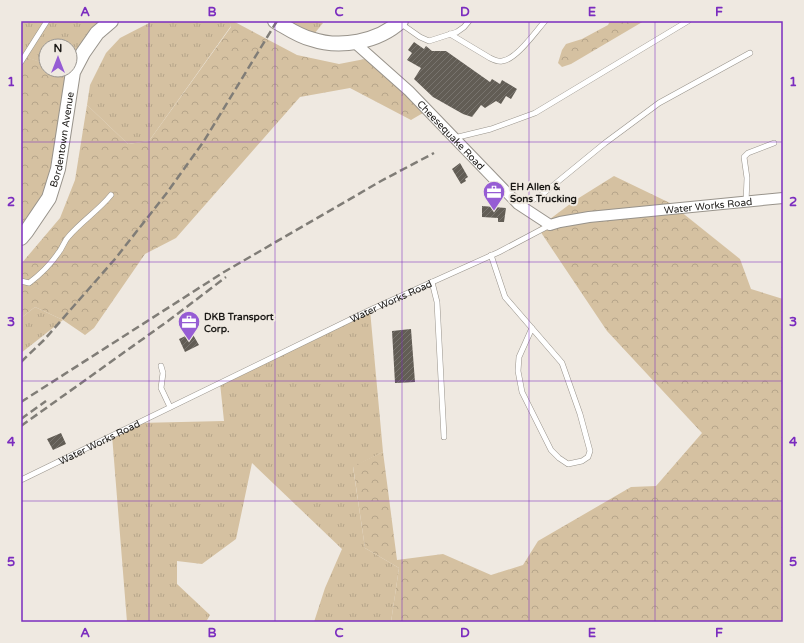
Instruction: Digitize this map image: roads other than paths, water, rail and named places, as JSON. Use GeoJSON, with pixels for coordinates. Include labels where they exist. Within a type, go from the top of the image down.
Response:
{"type":"FeatureCollection","features":[{"type":"Feature","properties":{"kind":"main road","name":"Bordentown Avenue"},"geometry":{"type":"LineString","coordinates":[[21,238],[48,198],[58,169],[73,72],[83,53],[97,33],[111,21]]}},
{"type":"Feature","properties":{"kind":"main road"},"geometry":{"type":"LineString","coordinates":[[275,21],[310,39],[332,44],[354,43],[374,37],[387,31],[400,22]]}},
{"type":"Feature","properties":{"kind":"street","name":"Cheesequake Road"},"geometry":{"type":"LineString","coordinates":[[354,43],[409,91],[518,204],[550,225]]}},
{"type":"Feature","properties":{"kind":"street","name":"Water Works Road"},"geometry":{"type":"LineString","coordinates":[[550,225],[589,217],[746,203],[783,198]]}},
{"type":"Feature","properties":{"kind":"lane"},"geometry":{"type":"LineString","coordinates":[[21,62],[47,21]]}},
{"type":"Feature","properties":{"kind":"lane"},"geometry":{"type":"LineString","coordinates":[[400,22],[427,41],[460,30],[470,21]]}},
{"type":"Feature","properties":{"kind":"lane"},"geometry":{"type":"LineString","coordinates":[[450,34],[490,58],[497,61],[504,61],[514,55],[545,21]]}},
{"type":"Feature","properties":{"kind":"lane"},"geometry":{"type":"LineString","coordinates":[[454,138],[491,129],[535,113],[688,21]]}},
{"type":"Feature","properties":{"kind":"lane"},"geometry":{"type":"LineString","coordinates":[[518,204],[539,197],[605,142],[659,103],[750,53]]}},
{"type":"Feature","properties":{"kind":"lane"},"geometry":{"type":"LineString","coordinates":[[746,203],[744,157],[748,153],[774,143]]}},
{"type":"Feature","properties":{"kind":"lane"},"geometry":{"type":"LineString","coordinates":[[21,281],[29,283],[46,270],[60,251],[64,241],[104,204],[111,195]]}},
{"type":"Feature","properties":{"kind":"lane","name":"Water Works Road"},"geometry":{"type":"LineString","coordinates":[[21,480],[370,310],[491,255],[550,225]]}},
{"type":"Feature","properties":{"kind":"lane"},"geometry":{"type":"LineString","coordinates":[[491,255],[505,297],[532,328],[562,363],[580,414],[590,451],[588,457],[582,461],[568,464],[551,450],[522,392],[518,371],[519,357],[532,328]]}},
{"type":"Feature","properties":{"kind":"lane"},"geometry":{"type":"LineString","coordinates":[[432,282],[437,302],[444,437]]}},
{"type":"Feature","properties":{"kind":"lane"},"geometry":{"type":"LineString","coordinates":[[161,366],[163,373],[162,388],[170,407]]}},
{"type":"Feature","properties":{"kind":"railway"},"geometry":{"type":"LineString","coordinates":[[21,362],[44,340],[115,259],[166,194],[204,141],[277,21]]}},
{"type":"Feature","properties":{"kind":"railway"},"geometry":{"type":"LineString","coordinates":[[21,402],[224,272],[381,181],[434,153]]}},
{"type":"Feature","properties":{"kind":"railway"},"geometry":{"type":"LineString","coordinates":[[21,426],[168,321],[226,277]]}},
{"type":"Feature","properties":{"kind":"railway"},"geometry":{"type":"LineString","coordinates":[[21,419],[46,401]]}},
{"type":"Feature","properties":{"kind":"place","name":"EH Allen & Sons Trucking"},"geometry":{"type":"Point","coordinates":[494,212]}},
{"type":"Feature","properties":{"kind":"place","name":"DKB Transport Corp."},"geometry":{"type":"Point","coordinates":[189,342]}}]}
